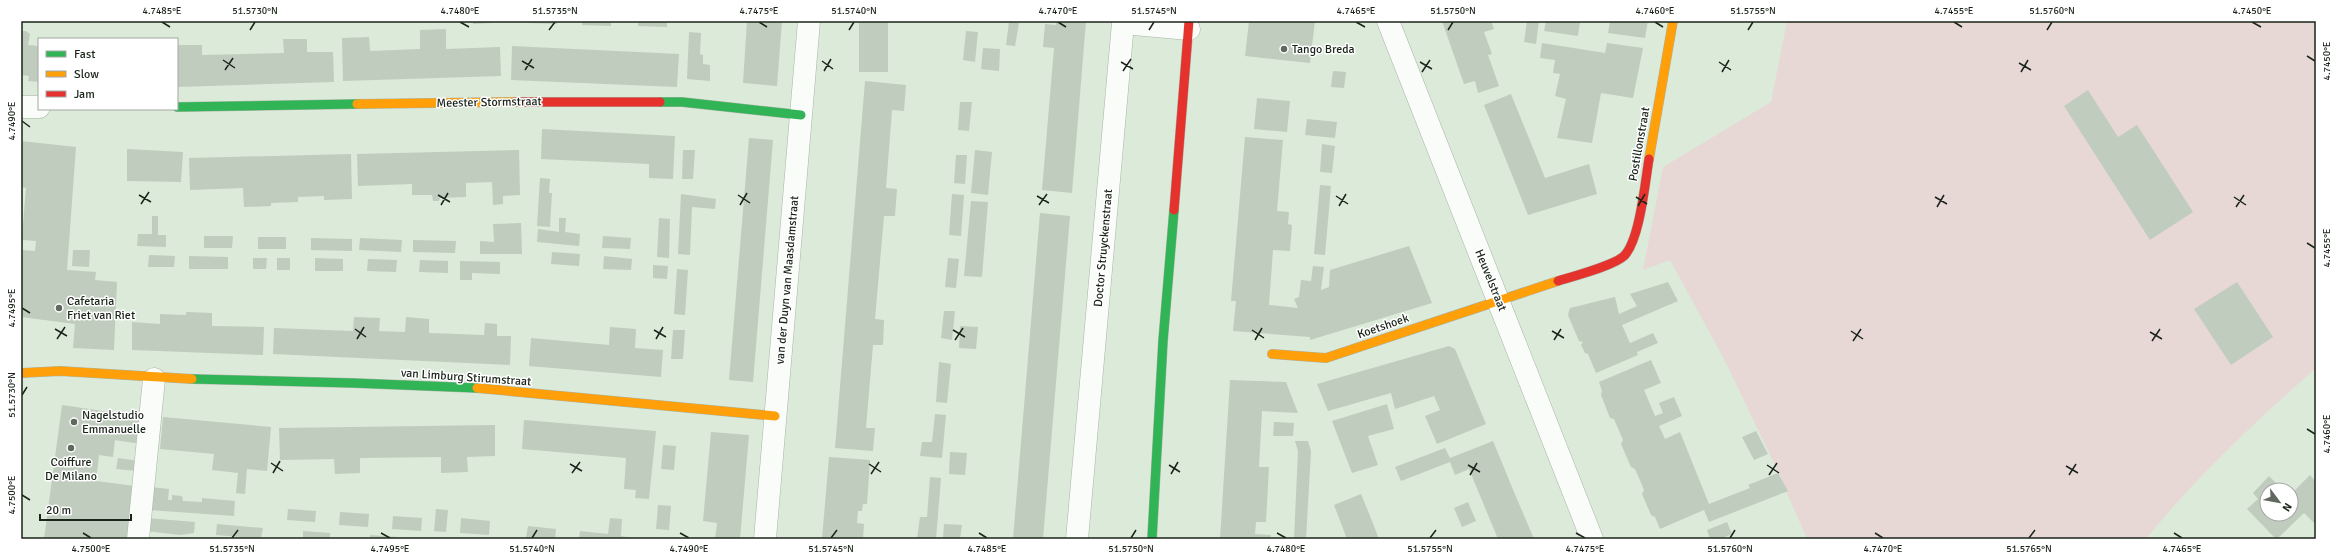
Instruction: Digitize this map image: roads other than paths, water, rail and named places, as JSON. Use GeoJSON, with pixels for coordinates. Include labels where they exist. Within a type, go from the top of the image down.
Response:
{"type":"FeatureCollection","features":[{"type":"Feature","properties":{"kind":"street","name":"van der Duyn van Maasdamstraat"},"geometry":{"type":"LineString","coordinates":[[765,539],[809,21]]}},
{"type":"Feature","properties":{"kind":"street","name":"Heuvelstraat"},"geometry":{"type":"LineString","coordinates":[[1388,21],[1592,539]]}},
{"type":"Feature","properties":{"kind":"street","name":"Postillonstraat"},"geometry":{"type":"LineString","coordinates":[[1498,300],[1604,266],[1624,256],[1635,238],[1673,21]]}},
{"type":"Feature","properties":{"kind":"street","name":"Doctor Struyckenstraat"},"geometry":{"type":"LineString","coordinates":[[1077,539],[1123,23],[1190,24],[1163,341],[1152,539]]}},
{"type":"Feature","properties":{"kind":"street","name":"Meester Stormstraat"},"geometry":{"type":"LineString","coordinates":[[178,107],[528,102],[682,102],[801,115]]}},
{"type":"Feature","properties":{"kind":"street"},"geometry":{"type":"LineString","coordinates":[[21,107],[38,108]]}},
{"type":"Feature","properties":{"kind":"street","name":"Koetshoek"},"geometry":{"type":"LineString","coordinates":[[1272,354],[1326,358],[1498,300]]}},
{"type":"Feature","properties":{"kind":"street","name":"van Limburg Stirumstraat"},"geometry":{"type":"LineString","coordinates":[[21,374],[38,371],[154,379],[287,380],[457,387],[775,416]]}},
{"type":"Feature","properties":{"kind":"street"},"geometry":{"type":"LineString","coordinates":[[138,539],[154,379]]}},
{"type":"Feature","properties":{"kind":"place","name":"Tango Breda"},"geometry":{"type":"Point","coordinates":[1284,49]}},
{"type":"Feature","properties":{"kind":"place","name":"Cafetaria Friet van Riet"},"geometry":{"type":"Point","coordinates":[59,308]}},
{"type":"Feature","properties":{"kind":"place","name":"Nagelstudio Emmanuelle"},"geometry":{"type":"Point","coordinates":[74,422]}},
{"type":"Feature","properties":{"kind":"place","name":"Coiffure De Milano"},"geometry":{"type":"Point","coordinates":[71,448]}}]}
